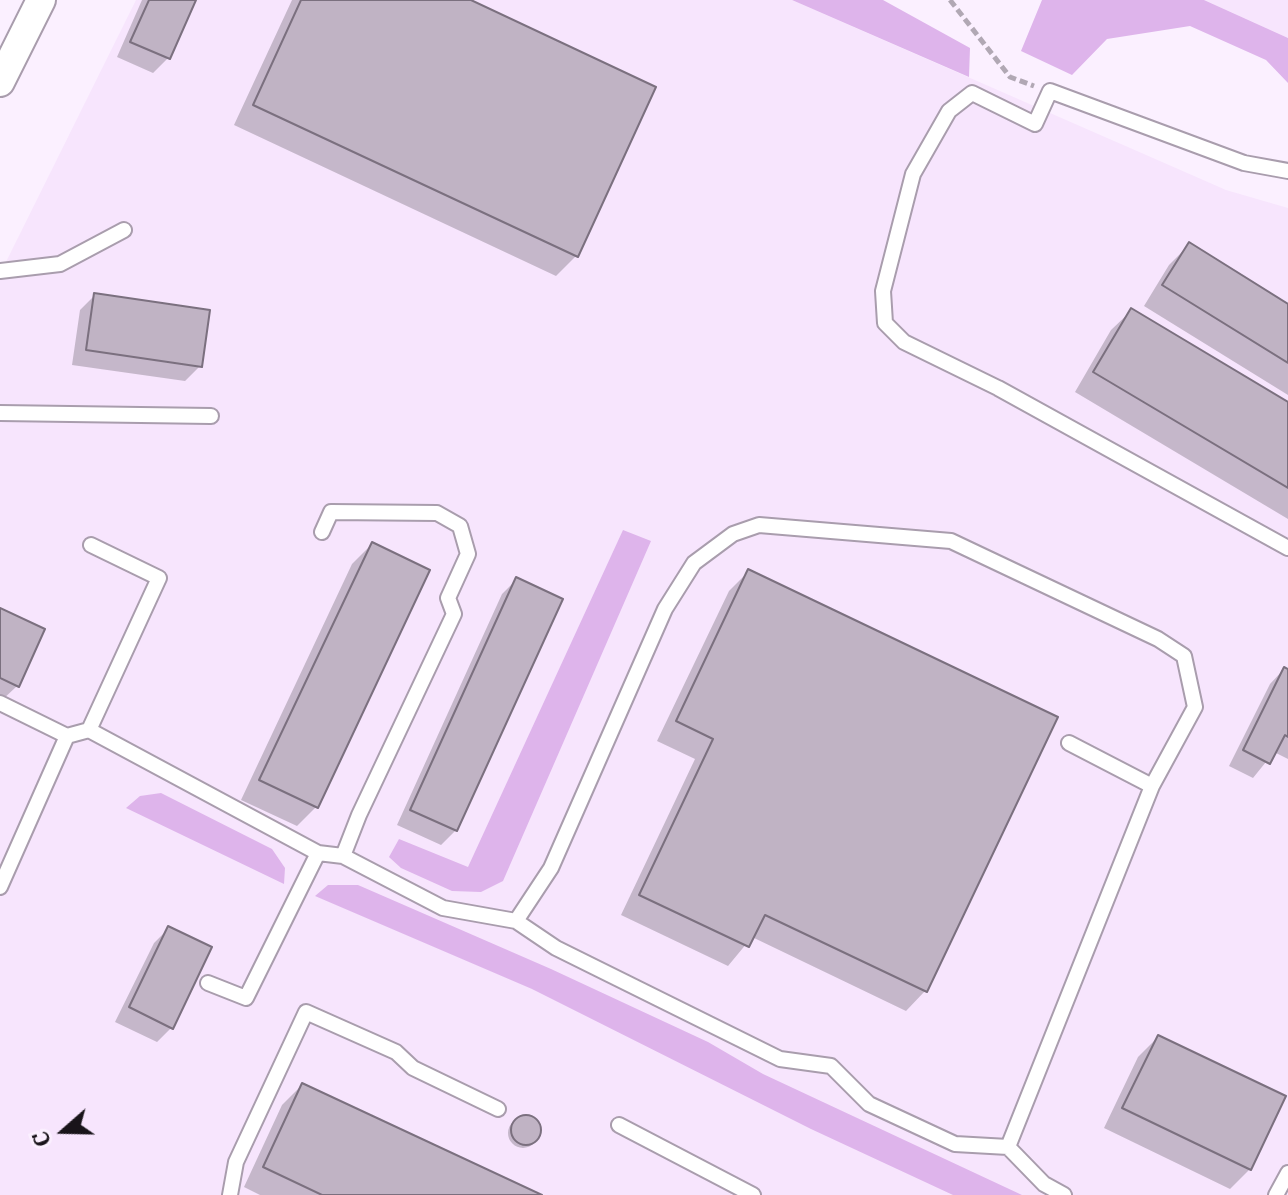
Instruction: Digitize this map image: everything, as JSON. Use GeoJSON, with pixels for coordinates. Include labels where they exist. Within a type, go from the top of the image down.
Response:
{"type":"FeatureCollection","features":[{"type":"Feature","properties":{"kind":"street"},"geometry":{"type":"LineString","coordinates":[[0,82],[41,0]]}},
{"type":"Feature","properties":{"kind":"lane"},"geometry":{"type":"LineString","coordinates":[[1288,171],[1244,163],[1050,91],[1035,124],[972,93],[949,111],[913,174],[883,291],[885,323],[904,342],[998,388],[1288,548]]}},
{"type":"Feature","properties":{"kind":"lane"},"geometry":{"type":"LineString","coordinates":[[0,271],[60,264],[124,230]]}},
{"type":"Feature","properties":{"kind":"lane"},"geometry":{"type":"LineString","coordinates":[[0,413],[211,416]]}},
{"type":"Feature","properties":{"kind":"lane"},"geometry":{"type":"LineString","coordinates":[[322,532],[331,512],[437,513],[460,526],[468,554],[448,598],[454,614],[359,815],[343,856]]}},
{"type":"Feature","properties":{"kind":"lane"},"geometry":{"type":"LineString","coordinates":[[516,921],[551,868],[665,609],[694,563],[733,534],[759,525],[951,541],[1158,639],[1184,656],[1195,707],[1152,786],[1008,1147]]}},
{"type":"Feature","properties":{"kind":"lane"},"geometry":{"type":"LineString","coordinates":[[89,730],[159,578],[91,545]]}},
{"type":"Feature","properties":{"kind":"lane"},"geometry":{"type":"LineString","coordinates":[[0,703],[67,736],[89,730],[318,853],[343,856],[443,908],[516,921],[556,948],[780,1059],[831,1066],[869,1104],[955,1144],[1008,1147],[1044,1184],[1064,1195]]}},
{"type":"Feature","properties":{"kind":"lane"},"geometry":{"type":"LineString","coordinates":[[0,887],[67,736]]}},
{"type":"Feature","properties":{"kind":"lane"},"geometry":{"type":"LineString","coordinates":[[1069,743],[1152,786]]}},
{"type":"Feature","properties":{"kind":"lane"},"geometry":{"type":"LineString","coordinates":[[208,983],[246,998],[318,853]]}},
{"type":"Feature","properties":{"kind":"lane"},"geometry":{"type":"LineString","coordinates":[[230,1195],[236,1162],[306,1012],[396,1052],[413,1068],[498,1109]]}},
{"type":"Feature","properties":{"kind":"lane"},"geometry":{"type":"LineString","coordinates":[[619,1125],[753,1195]]}},
{"type":"Feature","properties":{"kind":"lane"},"geometry":{"type":"LineString","coordinates":[[1276,1195],[1288,1173]]}},
{"type":"Feature","properties":{"kind":"path"},"geometry":{"type":"LineString","coordinates":[[950,0],[1010,77],[1050,91]]}},
{"type":"Feature","properties":{"kind":"shaded area"},"geometry":{"type":"Polygon","coordinates":[[[136,0],[792,0],[1226,190],[1288,208],[1288,1195],[0,1195],[0,274],[136,0]]]}},
{"type":"Feature","properties":{"kind":"shaded area"},"geometry":{"type":"Polygon","coordinates":[[[792,0],[883,0],[970,48],[969,77],[792,0]]]}},
{"type":"Feature","properties":{"kind":"shaded area"},"geometry":{"type":"Polygon","coordinates":[[[1042,0],[1204,0],[1288,38],[1288,83],[1266,60],[1190,26],[1107,39],[1072,75],[1021,51],[1042,0]]]}},
{"type":"Feature","properties":{"kind":"shaded area"},"geometry":{"type":"Polygon","coordinates":[[[1204,0],[1288,0],[1288,38],[1204,0]]]}},
{"type":"Feature","properties":{"kind":"shaded area"},"geometry":{"type":"Polygon","coordinates":[[[623,530],[651,541],[503,881],[481,892],[452,891],[401,868],[389,857],[399,839],[468,867],[623,530]]]}},
{"type":"Feature","properties":{"kind":"shaded area"},"geometry":{"type":"Polygon","coordinates":[[[161,793],[272,849],[285,868],[284,884],[126,808],[140,796],[161,793]]]}},
{"type":"Feature","properties":{"kind":"shaded area"},"geometry":{"type":"Polygon","coordinates":[[[328,885],[358,885],[551,969],[708,1042],[763,1074],[1022,1195],[953,1195],[811,1129],[532,989],[315,896],[328,885]]]}},
{"type":"Feature","properties":{"kind":"building"},"geometry":{"type":"Polygon","coordinates":[[[149,0],[196,0],[170,59],[130,42],[149,0]]]}},
{"type":"Feature","properties":{"kind":"building"},"geometry":{"type":"Polygon","coordinates":[[[301,0],[471,0],[656,87],[578,257],[253,105],[301,0]]]}},
{"type":"Feature","properties":{"kind":"building"},"geometry":{"type":"Polygon","coordinates":[[[1189,242],[1288,304],[1288,363],[1162,285],[1189,242]]]}},
{"type":"Feature","properties":{"kind":"building"},"geometry":{"type":"Polygon","coordinates":[[[94,293],[210,310],[202,367],[86,350],[94,293]]]}},
{"type":"Feature","properties":{"kind":"building"},"geometry":{"type":"Polygon","coordinates":[[[1131,308],[1288,402],[1288,488],[1093,372],[1131,308]]]}},
{"type":"Feature","properties":{"kind":"building"},"geometry":{"type":"Polygon","coordinates":[[[372,542],[430,570],[318,808],[259,780],[372,542]]]}},
{"type":"Feature","properties":{"kind":"building"},"geometry":{"type":"Polygon","coordinates":[[[748,569],[1058,717],[927,992],[765,915],[749,947],[639,895],[713,739],[676,721],[748,569]]]}},
{"type":"Feature","properties":{"kind":"building"},"geometry":{"type":"Polygon","coordinates":[[[516,577],[563,599],[457,831],[410,810],[516,577]]]}},
{"type":"Feature","properties":{"kind":"building"},"geometry":{"type":"Polygon","coordinates":[[[0,608],[45,629],[19,687],[0,678],[0,608]]]}},
{"type":"Feature","properties":{"kind":"building"},"geometry":{"type":"Polygon","coordinates":[[[1284,667],[1288,669],[1288,737],[1285,735],[1270,764],[1243,750],[1284,667]]]}},
{"type":"Feature","properties":{"kind":"building"},"geometry":{"type":"Polygon","coordinates":[[[168,926],[212,947],[173,1029],[129,1007],[168,926]]]}},
{"type":"Feature","properties":{"kind":"building"},"geometry":{"type":"Polygon","coordinates":[[[1158,1035],[1286,1096],[1251,1170],[1122,1108],[1158,1035]]]}},
{"type":"Feature","properties":{"kind":"building"},"geometry":{"type":"Polygon","coordinates":[[[302,1083],[542,1195],[322,1195],[263,1167],[302,1083]]]}},
{"type":"Feature","properties":{"kind":"building"},"geometry":{"type":"Polygon","coordinates":[[[526,1115],[532,1116],[540,1124],[540,1136],[532,1144],[526,1145],[520,1144],[512,1136],[511,1130],[512,1124],[520,1116],[526,1115]]]}}]}
